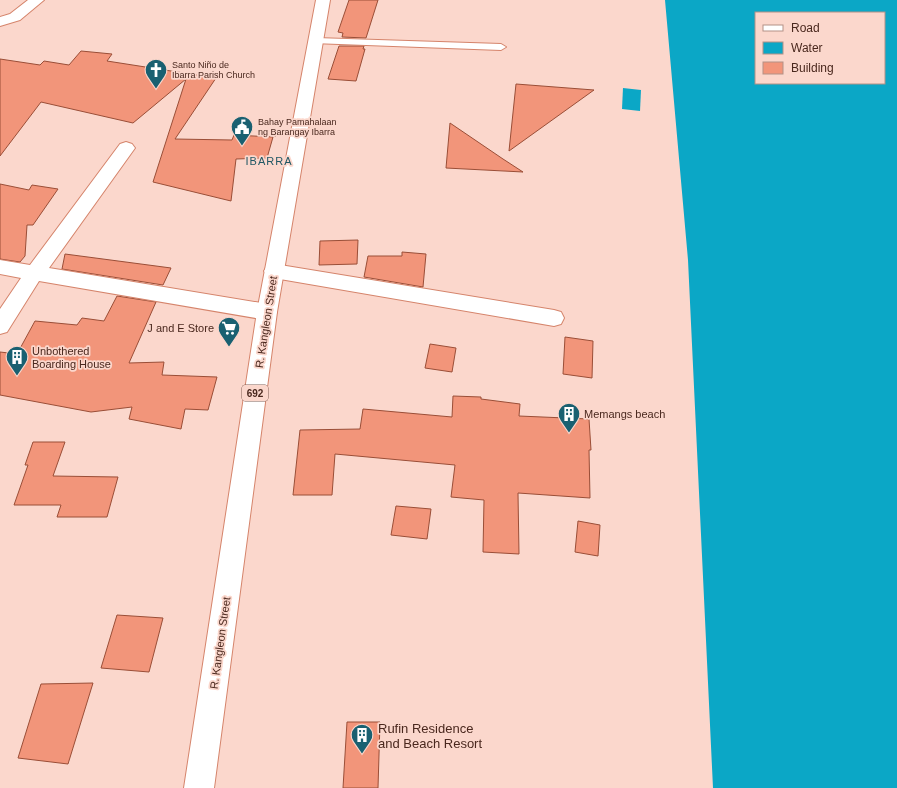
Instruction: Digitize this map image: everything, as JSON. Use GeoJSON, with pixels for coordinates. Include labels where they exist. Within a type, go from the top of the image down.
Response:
{"type":"FeatureCollection","features":[{"type":"Feature","properties":{"kind":"main road"},"geometry":{"type":"LineString","coordinates":[[0,22],[15,16],[37,0]]}},
{"type":"Feature","properties":{"kind":"main road","name":"R. Kangleon Street"},"geometry":{"type":"LineString","coordinates":[[199,788],[267,312],[316,41],[321,0]]}},
{"type":"Feature","properties":{"kind":"main road"},"geometry":{"type":"LineString","coordinates":[[0,326],[35,272],[126,148]]}},
{"type":"Feature","properties":{"kind":"main road"},"geometry":{"type":"LineString","coordinates":[[0,267],[267,312]]}},
{"type":"Feature","properties":{"kind":"main road"},"geometry":{"type":"LineString","coordinates":[[274,271],[554,318]]}},
{"type":"Feature","properties":{"kind":"lane"},"geometry":{"type":"LineString","coordinates":[[316,41],[501,47]]}},
{"type":"Feature","properties":{"kind":"path"},"geometry":{"type":"LineString","coordinates":[[257,135],[275,136]]}},
{"type":"Feature","properties":{"kind":"water"},"geometry":{"type":"Polygon","coordinates":[[[665,0],[897,0],[897,788],[713,788],[688,260],[665,0]]]}},
{"type":"Feature","properties":{"kind":"water"},"geometry":{"type":"Polygon","coordinates":[[[623,88],[641,90],[640,111],[622,109],[623,88]]]}},
{"type":"Feature","properties":{"kind":"building"},"geometry":{"type":"Polygon","coordinates":[[[349,0],[378,0],[366,38],[342,37],[343,33],[338,32],[349,0]]]}},
{"type":"Feature","properties":{"kind":"building"},"geometry":{"type":"Polygon","coordinates":[[[339,46],[364,46],[363,49],[365,49],[356,81],[328,79],[339,46]]]}},
{"type":"Feature","properties":{"kind":"building"},"geometry":{"type":"Polygon","coordinates":[[[81,51],[112,54],[107,61],[216,78],[175,139],[232,140],[234,135],[273,137],[267,158],[236,159],[231,201],[153,182],[186,79],[133,123],[41,102],[0,156],[0,59],[40,65],[44,61],[69,65],[81,51]]]}},
{"type":"Feature","properties":{"kind":"building"},"geometry":{"type":"Polygon","coordinates":[[[516,84],[594,90],[509,151],[516,84]]]}},
{"type":"Feature","properties":{"kind":"building"},"geometry":{"type":"Polygon","coordinates":[[[450,123],[503,159],[523,172],[446,168],[450,123]]]}},
{"type":"Feature","properties":{"kind":"building"},"geometry":{"type":"Polygon","coordinates":[[[0,184],[29,190],[32,185],[58,189],[33,225],[27,225],[25,256],[20,262],[0,259],[0,184]]]}},
{"type":"Feature","properties":{"kind":"building"},"geometry":{"type":"Polygon","coordinates":[[[358,240],[357,264],[319,265],[320,241],[358,240]]]}},
{"type":"Feature","properties":{"kind":"building"},"geometry":{"type":"Polygon","coordinates":[[[402,252],[426,254],[423,287],[364,277],[368,256],[402,256],[402,252]]]}},
{"type":"Feature","properties":{"kind":"building"},"geometry":{"type":"Polygon","coordinates":[[[65,254],[171,268],[163,285],[62,269],[65,254]]]}},
{"type":"Feature","properties":{"kind":"building"},"geometry":{"type":"Polygon","coordinates":[[[117,296],[156,302],[129,363],[164,362],[162,375],[217,377],[208,410],[185,409],[181,429],[129,419],[132,407],[91,412],[0,395],[0,352],[17,354],[35,321],[77,325],[82,318],[104,321],[117,296]]]}},
{"type":"Feature","properties":{"kind":"building"},"geometry":{"type":"Polygon","coordinates":[[[565,337],[593,341],[592,378],[563,374],[565,337]]]}},
{"type":"Feature","properties":{"kind":"building"},"geometry":{"type":"Polygon","coordinates":[[[430,344],[456,348],[452,372],[425,368],[430,344]]]}},
{"type":"Feature","properties":{"kind":"building"},"geometry":{"type":"Polygon","coordinates":[[[453,396],[481,397],[481,399],[520,404],[519,416],[589,419],[591,450],[589,450],[590,498],[518,493],[519,554],[483,552],[484,500],[451,497],[455,465],[335,454],[332,495],[293,495],[300,430],[360,429],[363,409],[452,417],[453,396]]]}},
{"type":"Feature","properties":{"kind":"building"},"geometry":{"type":"Polygon","coordinates":[[[33,442],[65,442],[53,476],[118,477],[107,517],[57,517],[61,505],[14,505],[28,465],[25,465],[33,442]]]}},
{"type":"Feature","properties":{"kind":"building"},"geometry":{"type":"Polygon","coordinates":[[[396,506],[431,509],[427,539],[391,535],[396,506]]]}},
{"type":"Feature","properties":{"kind":"building"},"geometry":{"type":"Polygon","coordinates":[[[578,521],[600,525],[598,556],[575,552],[578,521]]]}},
{"type":"Feature","properties":{"kind":"building"},"geometry":{"type":"Polygon","coordinates":[[[117,615],[163,618],[149,672],[101,668],[117,615]]]}},
{"type":"Feature","properties":{"kind":"building"},"geometry":{"type":"Polygon","coordinates":[[[93,683],[68,764],[18,758],[41,684],[93,683]]]}},
{"type":"Feature","properties":{"kind":"building","name":"Rufin Residence and Beach Resort"},"geometry":{"type":"Polygon","coordinates":[[[347,722],[380,722],[378,788],[343,788],[347,722]]]}},
{"type":"Feature","properties":{"kind":"place","name":"Santo Niño de Ibarra Parish Church"},"geometry":{"type":"Point","coordinates":[156,90]}},
{"type":"Feature","properties":{"kind":"place","name":"Bahay Pamahalaan ng Barangay Ibarra"},"geometry":{"type":"Point","coordinates":[242,146]}},
{"type":"Feature","properties":{"kind":"place","name":"J and E Store"},"geometry":{"type":"Point","coordinates":[229,348]}},
{"type":"Feature","properties":{"kind":"place","name":"Unbothered Boarding House"},"geometry":{"type":"Point","coordinates":[17,376]}},
{"type":"Feature","properties":{"kind":"place","name":"Memangs beach"},"geometry":{"type":"Point","coordinates":[569,434]}},
{"type":"Feature","properties":{"kind":"place","name":"Rufin Residence and Beach Resort"},"geometry":{"type":"Point","coordinates":[362,754]}},
{"type":"Feature","properties":{"kind":"district","name":"IBARRA"},"geometry":{"type":"Point","coordinates":[269,161]}}]}
